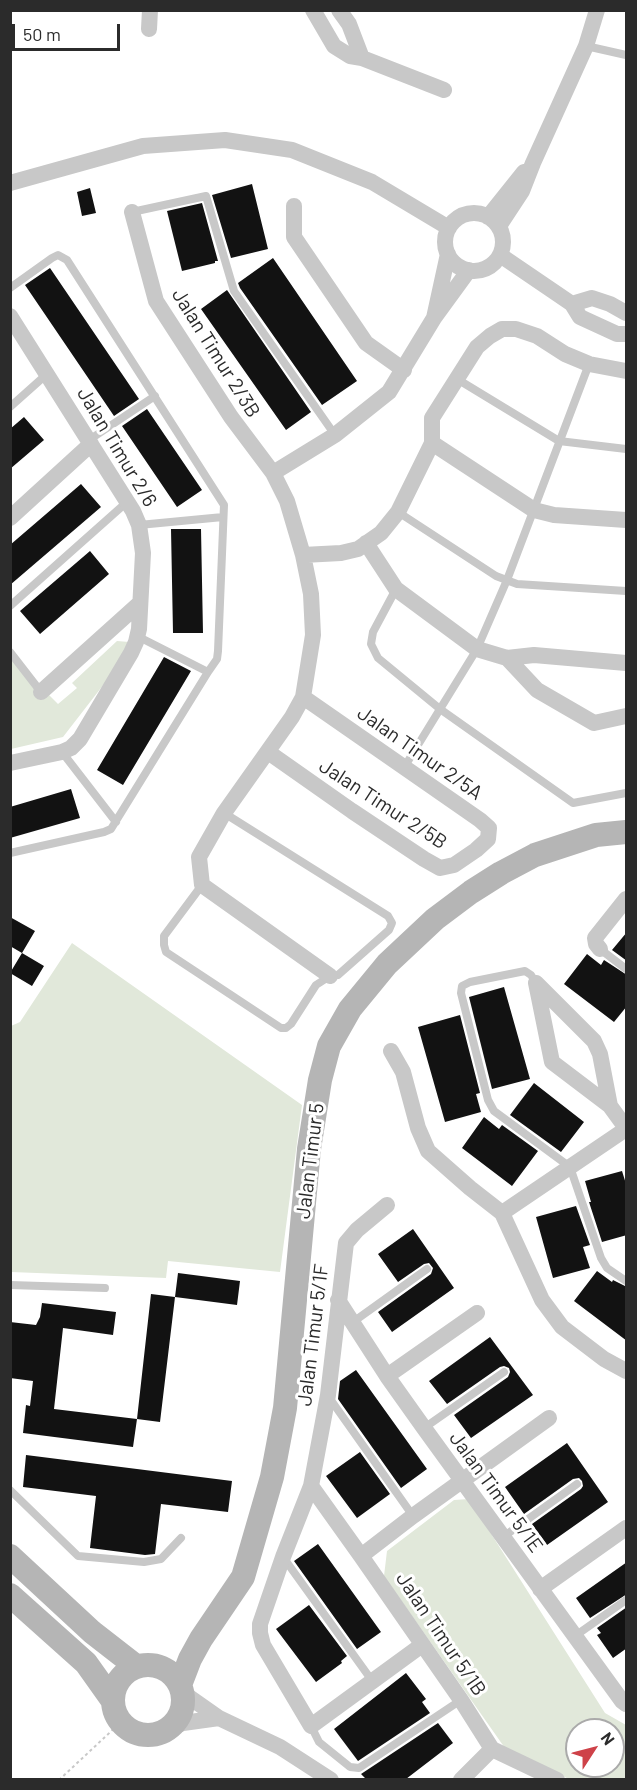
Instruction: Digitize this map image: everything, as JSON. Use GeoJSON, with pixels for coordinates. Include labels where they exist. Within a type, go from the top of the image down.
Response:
{"type":"FeatureCollection","features":[{"type":"Feature","properties":{"kind":"street"},"geometry":{"type":"LineString","coordinates":[[149,29],[150,10]]}},
{"type":"Feature","properties":{"kind":"street"},"geometry":{"type":"LineString","coordinates":[[313,10],[334,46],[350,56],[362,58],[444,90]]}},
{"type":"Feature","properties":{"kind":"street"},"geometry":{"type":"LineString","coordinates":[[339,10],[349,24],[362,58]]}},
{"type":"Feature","properties":{"kind":"street"},"geometry":{"type":"LineString","coordinates":[[494,222],[522,190],[586,46],[597,10]]}},
{"type":"Feature","properties":{"kind":"street"},"geometry":{"type":"LineString","coordinates":[[10,183],[143,146],[225,140],[292,150],[372,182],[449,228]]}},
{"type":"Feature","properties":{"kind":"street"},"geometry":{"type":"LineString","coordinates":[[294,206],[294,237],[326,285],[366,344],[404,370]]}},
{"type":"Feature","properties":{"kind":"street","name":"Jalan Timur 2/3B"},"geometry":{"type":"LineString","coordinates":[[132,212],[156,301],[231,417],[273,473],[287,501],[303,555],[311,594],[313,635],[303,697]]}},
{"type":"Feature","properties":{"kind":"street"},"geometry":{"type":"LineString","coordinates":[[434,318],[448,254],[446,236],[454,220],[471,213],[494,222],[502,236],[503,245],[500,255],[487,268],[478,271],[469,270],[453,261],[448,254]]}},
{"type":"Feature","properties":{"kind":"street"},"geometry":{"type":"LineString","coordinates":[[500,255],[572,304],[580,316],[617,334],[627,334]]}},
{"type":"Feature","properties":{"kind":"street"},"geometry":{"type":"LineString","coordinates":[[273,473],[335,435],[389,392],[434,318],[469,270]]}},
{"type":"Feature","properties":{"kind":"street"},"geometry":{"type":"LineString","coordinates":[[572,304],[592,298],[627,313]]}},
{"type":"Feature","properties":{"kind":"street","name":"Jalan Timur 2/6"},"geometry":{"type":"LineString","coordinates":[[10,316],[127,502],[139,525],[143,553],[137,636],[131,653],[80,739],[71,748],[62,752],[10,763]]}},
{"type":"Feature","properties":{"kind":"street"},"geometry":{"type":"LineString","coordinates":[[303,555],[358,549],[381,533],[398,512],[432,443],[432,418],[477,347],[502,329],[516,329],[537,336],[566,354],[588,364],[627,370]]}},
{"type":"Feature","properties":{"kind":"street"},"geometry":{"type":"LineString","coordinates":[[10,518],[90,442]]}},
{"type":"Feature","properties":{"kind":"street"},"geometry":{"type":"LineString","coordinates":[[432,443],[534,510],[554,515],[627,520]]}},
{"type":"Feature","properties":{"kind":"street"},"geometry":{"type":"LineString","coordinates":[[366,543],[396,589],[477,649],[507,658],[534,655],[627,663]]}},
{"type":"Feature","properties":{"kind":"street"},"geometry":{"type":"LineString","coordinates":[[41,692],[140,603]]}},
{"type":"Feature","properties":{"kind":"street"},"geometry":{"type":"LineString","coordinates":[[507,658],[537,690],[594,723],[627,716]]}},
{"type":"Feature","properties":{"kind":"street"},"geometry":{"type":"LineString","coordinates":[[303,697],[268,752],[224,813],[198,857],[202,885],[330,976]]}},
{"type":"Feature","properties":{"kind":"street","name":"Jalan Timur 2/5A"},"geometry":{"type":"LineString","coordinates":[[303,697],[405,766],[414,776],[489,828],[488,839],[476,850]]}},
{"type":"Feature","properties":{"kind":"street","name":"Jalan Timur 2/5B"},"geometry":{"type":"LineString","coordinates":[[268,752],[352,811],[440,868],[454,865],[476,850]]}},
{"type":"Feature","properties":{"kind":"street","name":"Jalan Timur 5"},"geometry":{"type":"LineString","coordinates":[[181,1689],[190,1659],[201,1639],[243,1577],[272,1477],[285,1408],[309,1149],[320,1080],[329,1046],[350,1009],[387,964],[435,919],[471,892],[535,855],[596,835],[627,832]]}},
{"type":"Feature","properties":{"kind":"street"},"geometry":{"type":"LineString","coordinates":[[600,949],[595,938],[627,899]]}},
{"type":"Feature","properties":{"kind":"street"},"geometry":{"type":"LineString","coordinates":[[536,983],[594,1041],[600,1054],[610,1106]]}},
{"type":"Feature","properties":{"kind":"street"},"geometry":{"type":"LineString","coordinates":[[502,1213],[627,1129],[610,1106],[552,1062],[536,983]]}},
{"type":"Feature","properties":{"kind":"street"},"geometry":{"type":"LineString","coordinates":[[391,1052],[403,1072],[418,1128],[428,1151],[502,1213],[538,1292],[562,1327],[588,1348],[627,1371]]}},
{"type":"Feature","properties":{"kind":"street","name":"Jalan Timur 5/1F"},"geometry":{"type":"LineString","coordinates":[[311,1726],[263,1645],[260,1624],[311,1486],[328,1395],[346,1243],[357,1230],[387,1205]]}},
{"type":"Feature","properties":{"kind":"street","name":"Jalan Timur 5/1E"},"geometry":{"type":"LineString","coordinates":[[338,1300],[387,1376],[540,1590],[624,1697]]}},
{"type":"Feature","properties":{"kind":"street"},"geometry":{"type":"LineString","coordinates":[[387,1376],[477,1313]]}},
{"type":"Feature","properties":{"kind":"street"},"geometry":{"type":"LineString","coordinates":[[362,1556],[412,1515],[549,1418]]}},
{"type":"Feature","properties":{"kind":"street","name":"Jalan Timur 5/1B"},"geometry":{"type":"LineString","coordinates":[[311,1486],[362,1556],[492,1749]]}},
{"type":"Feature","properties":{"kind":"street"},"geometry":{"type":"LineString","coordinates":[[540,1590],[627,1528]]}},
{"type":"Feature","properties":{"kind":"street"},"geometry":{"type":"LineString","coordinates":[[10,1557],[92,1632],[144,1666]]}},
{"type":"Feature","properties":{"kind":"street"},"geometry":{"type":"LineString","coordinates":[[10,1595],[86,1663],[128,1729],[149,1736],[183,1723],[219,1718]]}},
{"type":"Feature","properties":{"kind":"street","name":"Jalan Timur 5"},"geometry":{"type":"LineString","coordinates":[[144,1666],[171,1658],[201,1639]]}},
{"type":"Feature","properties":{"kind":"street"},"geometry":{"type":"LineString","coordinates":[[311,1726],[422,1645]]}},
{"type":"Feature","properties":{"kind":"street"},"geometry":{"type":"LineString","coordinates":[[117,1712],[115,1690],[127,1672],[144,1666],[163,1668],[173,1675],[181,1689],[219,1718],[280,1747],[331,1779]]}},
{"type":"Feature","properties":{"kind":"street"},"geometry":{"type":"LineString","coordinates":[[169,1729],[178,1720],[183,1709],[181,1689]]}},
{"type":"Feature","properties":{"kind":"street"},"geometry":{"type":"LineString","coordinates":[[461,1779],[492,1749],[546,1777]]}},
{"type":"Feature","properties":{"kind":"lane"},"geometry":{"type":"LineString","coordinates":[[586,46],[627,55]]}},
{"type":"Feature","properties":{"kind":"lane"},"geometry":{"type":"LineString","coordinates":[[132,212],[206,196],[234,291],[335,435]]}},
{"type":"Feature","properties":{"kind":"lane"},"geometry":{"type":"LineString","coordinates":[[10,288],[52,258],[62,256],[224,505],[217,659],[111,829],[10,853]]}},
{"type":"Feature","properties":{"kind":"lane"},"geometry":{"type":"LineString","coordinates":[[405,766],[477,649],[507,580],[588,364]]}},
{"type":"Feature","properties":{"kind":"lane"},"geometry":{"type":"LineString","coordinates":[[10,407],[47,374]]}},
{"type":"Feature","properties":{"kind":"lane"},"geometry":{"type":"LineString","coordinates":[[457,379],[560,441],[627,449]]}},
{"type":"Feature","properties":{"kind":"lane"},"geometry":{"type":"LineString","coordinates":[[90,442],[155,396]]}},
{"type":"Feature","properties":{"kind":"lane"},"geometry":{"type":"LineString","coordinates":[[10,606],[127,502]]}},
{"type":"Feature","properties":{"kind":"lane"},"geometry":{"type":"LineString","coordinates":[[398,512],[496,576],[517,584],[627,591]]}},
{"type":"Feature","properties":{"kind":"lane"},"geometry":{"type":"LineString","coordinates":[[139,525],[223,517]]}},
{"type":"Feature","properties":{"kind":"lane"},"geometry":{"type":"LineString","coordinates":[[396,589],[373,632],[371,644],[378,658],[440,709],[573,803],[627,793]]}},
{"type":"Feature","properties":{"kind":"lane"},"geometry":{"type":"LineString","coordinates":[[137,636],[208,672]]}},
{"type":"Feature","properties":{"kind":"lane"},"geometry":{"type":"LineString","coordinates":[[10,652],[41,692]]}},
{"type":"Feature","properties":{"kind":"lane"},"geometry":{"type":"LineString","coordinates":[[62,752],[116,822]]}},
{"type":"Feature","properties":{"kind":"lane"},"geometry":{"type":"LineString","coordinates":[[202,885],[164,936],[166,952],[281,1028],[286,1028],[291,1024],[316,985],[330,976],[338,975],[389,930],[392,923],[387,916],[224,813]]}},
{"type":"Feature","properties":{"kind":"lane"},"geometry":{"type":"LineString","coordinates":[[600,949],[627,969]]}},
{"type":"Feature","properties":{"kind":"lane"},"geometry":{"type":"LineString","coordinates":[[536,983],[525,971],[470,982],[462,986],[460,993],[488,1100],[494,1112],[570,1167],[601,1258],[607,1268],[627,1281]]}},
{"type":"Feature","properties":{"kind":"lane"},"geometry":{"type":"LineString","coordinates":[[353,1322],[427,1269]]}},
{"type":"Feature","properties":{"kind":"lane"},"geometry":{"type":"LineString","coordinates":[[10,1285],[105,1288]]}},
{"type":"Feature","properties":{"kind":"lane"},"geometry":{"type":"LineString","coordinates":[[424,1428],[504,1372]]}},
{"type":"Feature","properties":{"kind":"lane"},"geometry":{"type":"LineString","coordinates":[[328,1395],[412,1515]]}},
{"type":"Feature","properties":{"kind":"lane"},"geometry":{"type":"LineString","coordinates":[[503,1537],[577,1484]]}},
{"type":"Feature","properties":{"kind":"lane"},"geometry":{"type":"LineString","coordinates":[[10,1490],[78,1556],[144,1562],[161,1559],[181,1538]]}},
{"type":"Feature","properties":{"kind":"lane"},"geometry":{"type":"LineString","coordinates":[[283,1557],[374,1682]]}},
{"type":"Feature","properties":{"kind":"lane"},"geometry":{"type":"LineString","coordinates":[[575,1636],[627,1600]]}},
{"type":"Feature","properties":{"kind":"lane"},"geometry":{"type":"LineString","coordinates":[[311,1726],[319,1742],[350,1767],[359,1768],[461,1700]]}},
{"type":"Feature","properties":{"kind":"path"},"geometry":{"type":"LineString","coordinates":[[58,1779],[117,1712]]}},
{"type":"Feature","properties":{"kind":"shaded area"},"geometry":{"type":"Polygon","coordinates":[[[117,641],[129,642],[128,653],[63,737],[11,749],[10,656],[58,704],[77,688],[72,683],[117,641]]]}},
{"type":"Feature","properties":{"kind":"shaded area"},"geometry":{"type":"Polygon","coordinates":[[[72,943],[302,1105],[280,1272],[168,1261],[166,1278],[11,1272],[11,1026],[20,1022],[72,943]]]}},
{"type":"Feature","properties":{"kind":"shaded area"},"geometry":{"type":"Polygon","coordinates":[[[469,1499],[605,1713],[614,1718],[565,1718],[565,1777],[507,1751],[384,1576],[387,1551],[454,1500],[469,1499]]]}},
{"type":"Feature","properties":{"kind":"shaded area"},"geometry":{"type":"Polygon","coordinates":[[[626,1725],[626,1779],[567,1778],[625,1778],[626,1725]]]}},
{"type":"Feature","properties":{"kind":"building"},"geometry":{"type":"Polygon","coordinates":[[[252,184],[268,249],[231,258],[212,195],[252,184]]]}},
{"type":"Feature","properties":{"kind":"building"},"geometry":{"type":"Polygon","coordinates":[[[90,188],[96,213],[82,216],[77,192],[90,188]]]}},
{"type":"Feature","properties":{"kind":"building"},"geometry":{"type":"Polygon","coordinates":[[[202,203],[218,261],[182,271],[167,211],[202,203]]]}},
{"type":"Feature","properties":{"kind":"building"},"geometry":{"type":"Polygon","coordinates":[[[273,258],[357,381],[322,405],[238,283],[273,258]]]}},
{"type":"Feature","properties":{"kind":"building"},"geometry":{"type":"Polygon","coordinates":[[[50,268],[139,399],[114,416],[25,285],[50,268]]]}},
{"type":"Feature","properties":{"kind":"building"},"geometry":{"type":"Polygon","coordinates":[[[227,290],[311,412],[286,430],[201,309],[227,290]]]}},
{"type":"Feature","properties":{"kind":"building"},"geometry":{"type":"Polygon","coordinates":[[[147,409],[202,490],[177,507],[122,426],[147,409]]]}},
{"type":"Feature","properties":{"kind":"building"},"geometry":{"type":"Polygon","coordinates":[[[24,417],[44,440],[10,469],[10,429],[24,417]]]}},
{"type":"Feature","properties":{"kind":"building"},"geometry":{"type":"Polygon","coordinates":[[[81,484],[101,507],[10,585],[10,545],[81,484]]]}},
{"type":"Feature","properties":{"kind":"building"},"geometry":{"type":"Polygon","coordinates":[[[171,529],[201,529],[203,633],[173,633],[171,529]]]}},
{"type":"Feature","properties":{"kind":"building"},"geometry":{"type":"Polygon","coordinates":[[[90,551],[109,574],[40,634],[20,611],[90,551]]]}},
{"type":"Feature","properties":{"kind":"building"},"geometry":{"type":"Polygon","coordinates":[[[164,657],[191,671],[123,785],[97,770],[164,657]]]}},
{"type":"Feature","properties":{"kind":"building"},"geometry":{"type":"Polygon","coordinates":[[[71,789],[80,818],[10,838],[10,807],[71,789]]]}},
{"type":"Feature","properties":{"kind":"building"},"geometry":{"type":"Polygon","coordinates":[[[10,917],[35,931],[22,953],[10,946],[10,917]]]}},
{"type":"Feature","properties":{"kind":"building"},"geometry":{"type":"Polygon","coordinates":[[[627,932],[627,961],[612,950],[627,932]]]}},
{"type":"Feature","properties":{"kind":"building"},"geometry":{"type":"Polygon","coordinates":[[[22,953],[44,966],[32,986],[10,973],[22,953]]]}},
{"type":"Feature","properties":{"kind":"building"},"geometry":{"type":"Polygon","coordinates":[[[587,954],[601,965],[604,960],[627,975],[627,1006],[614,1022],[564,984],[587,954]]]}},
{"type":"Feature","properties":{"kind":"building"},"geometry":{"type":"Polygon","coordinates":[[[504,987],[530,1079],[492,1089],[469,997],[504,987]]]}},
{"type":"Feature","properties":{"kind":"building"},"geometry":{"type":"Polygon","coordinates":[[[460,1015],[480,1093],[476,1094],[481,1112],[445,1122],[418,1027],[460,1015]]]}},
{"type":"Feature","properties":{"kind":"building"},"geometry":{"type":"Polygon","coordinates":[[[534,1083],[584,1122],[561,1152],[510,1115],[534,1083]]]}},
{"type":"Feature","properties":{"kind":"building"},"geometry":{"type":"Polygon","coordinates":[[[484,1117],[499,1129],[502,1125],[538,1151],[512,1186],[462,1148],[484,1117]]]}},
{"type":"Feature","properties":{"kind":"building"},"geometry":{"type":"Polygon","coordinates":[[[622,1171],[627,1187],[627,1235],[602,1242],[585,1181],[622,1171]]]}},
{"type":"Feature","properties":{"kind":"building"},"geometry":{"type":"Polygon","coordinates":[[[576,1206],[590,1245],[583,1247],[590,1268],[553,1278],[536,1217],[576,1206]]]}},
{"type":"Feature","properties":{"kind":"building"},"geometry":{"type":"Polygon","coordinates":[[[413,1229],[454,1288],[392,1332],[378,1312],[431,1274],[433,1268],[429,1263],[424,1264],[398,1282],[378,1254],[413,1229]]]}},
{"type":"Feature","properties":{"kind":"building"},"geometry":{"type":"Polygon","coordinates":[[[597,1271],[612,1282],[613,1280],[627,1287],[627,1341],[574,1301],[597,1271]]]}},
{"type":"Feature","properties":{"kind":"building"},"geometry":{"type":"Polygon","coordinates":[[[178,1273],[240,1281],[237,1305],[175,1297],[178,1273]]]}},
{"type":"Feature","properties":{"kind":"building"},"geometry":{"type":"Polygon","coordinates":[[[151,1294],[175,1297],[160,1422],[137,1419],[151,1294]]]}},
{"type":"Feature","properties":{"kind":"building"},"geometry":{"type":"Polygon","coordinates":[[[42,1303],[116,1312],[113,1335],[63,1328],[54,1409],[137,1419],[133,1447],[23,1433],[26,1405],[30,1406],[33,1381],[10,1378],[10,1322],[36,1325],[42,1303]]]}},
{"type":"Feature","properties":{"kind":"building"},"geometry":{"type":"Polygon","coordinates":[[[490,1337],[533,1395],[471,1438],[454,1415],[508,1377],[509,1368],[500,1367],[447,1404],[429,1381],[490,1337]]]}},
{"type":"Feature","properties":{"kind":"building"},"geometry":{"type":"Polygon","coordinates":[[[356,1370],[427,1469],[401,1488],[338,1399],[340,1381],[356,1370]]]}},
{"type":"Feature","properties":{"kind":"building"},"geometry":{"type":"Polygon","coordinates":[[[567,1443],[608,1502],[547,1545],[532,1524],[581,1489],[582,1481],[579,1478],[573,1479],[524,1514],[505,1487],[567,1443]]]}},
{"type":"Feature","properties":{"kind":"building"},"geometry":{"type":"Polygon","coordinates":[[[360,1452],[390,1494],[357,1518],[326,1476],[360,1452]]]}},
{"type":"Feature","properties":{"kind":"building"},"geometry":{"type":"Polygon","coordinates":[[[26,1455],[232,1481],[228,1512],[161,1504],[155,1554],[145,1555],[90,1548],[96,1496],[23,1487],[26,1455]]]}},
{"type":"Feature","properties":{"kind":"building"},"geometry":{"type":"Polygon","coordinates":[[[318,1544],[381,1632],[357,1649],[294,1561],[318,1544]]]}},
{"type":"Feature","properties":{"kind":"building"},"geometry":{"type":"Polygon","coordinates":[[[627,1562],[627,1594],[590,1618],[576,1598],[627,1562]]]}},
{"type":"Feature","properties":{"kind":"building"},"geometry":{"type":"Polygon","coordinates":[[[309,1605],[347,1656],[341,1661],[342,1663],[316,1682],[276,1629],[309,1605]]]}},
{"type":"Feature","properties":{"kind":"building"},"geometry":{"type":"Polygon","coordinates":[[[627,1607],[627,1648],[613,1658],[597,1635],[601,1633],[597,1628],[627,1607]]]}},
{"type":"Feature","properties":{"kind":"building"},"geometry":{"type":"Polygon","coordinates":[[[406,1673],[426,1699],[422,1702],[430,1713],[358,1761],[334,1729],[406,1673]]]}},
{"type":"Feature","properties":{"kind":"building"},"geometry":{"type":"Polygon","coordinates":[[[438,1723],[453,1743],[406,1779],[366,1779],[361,1774],[438,1723]]]}}]}
